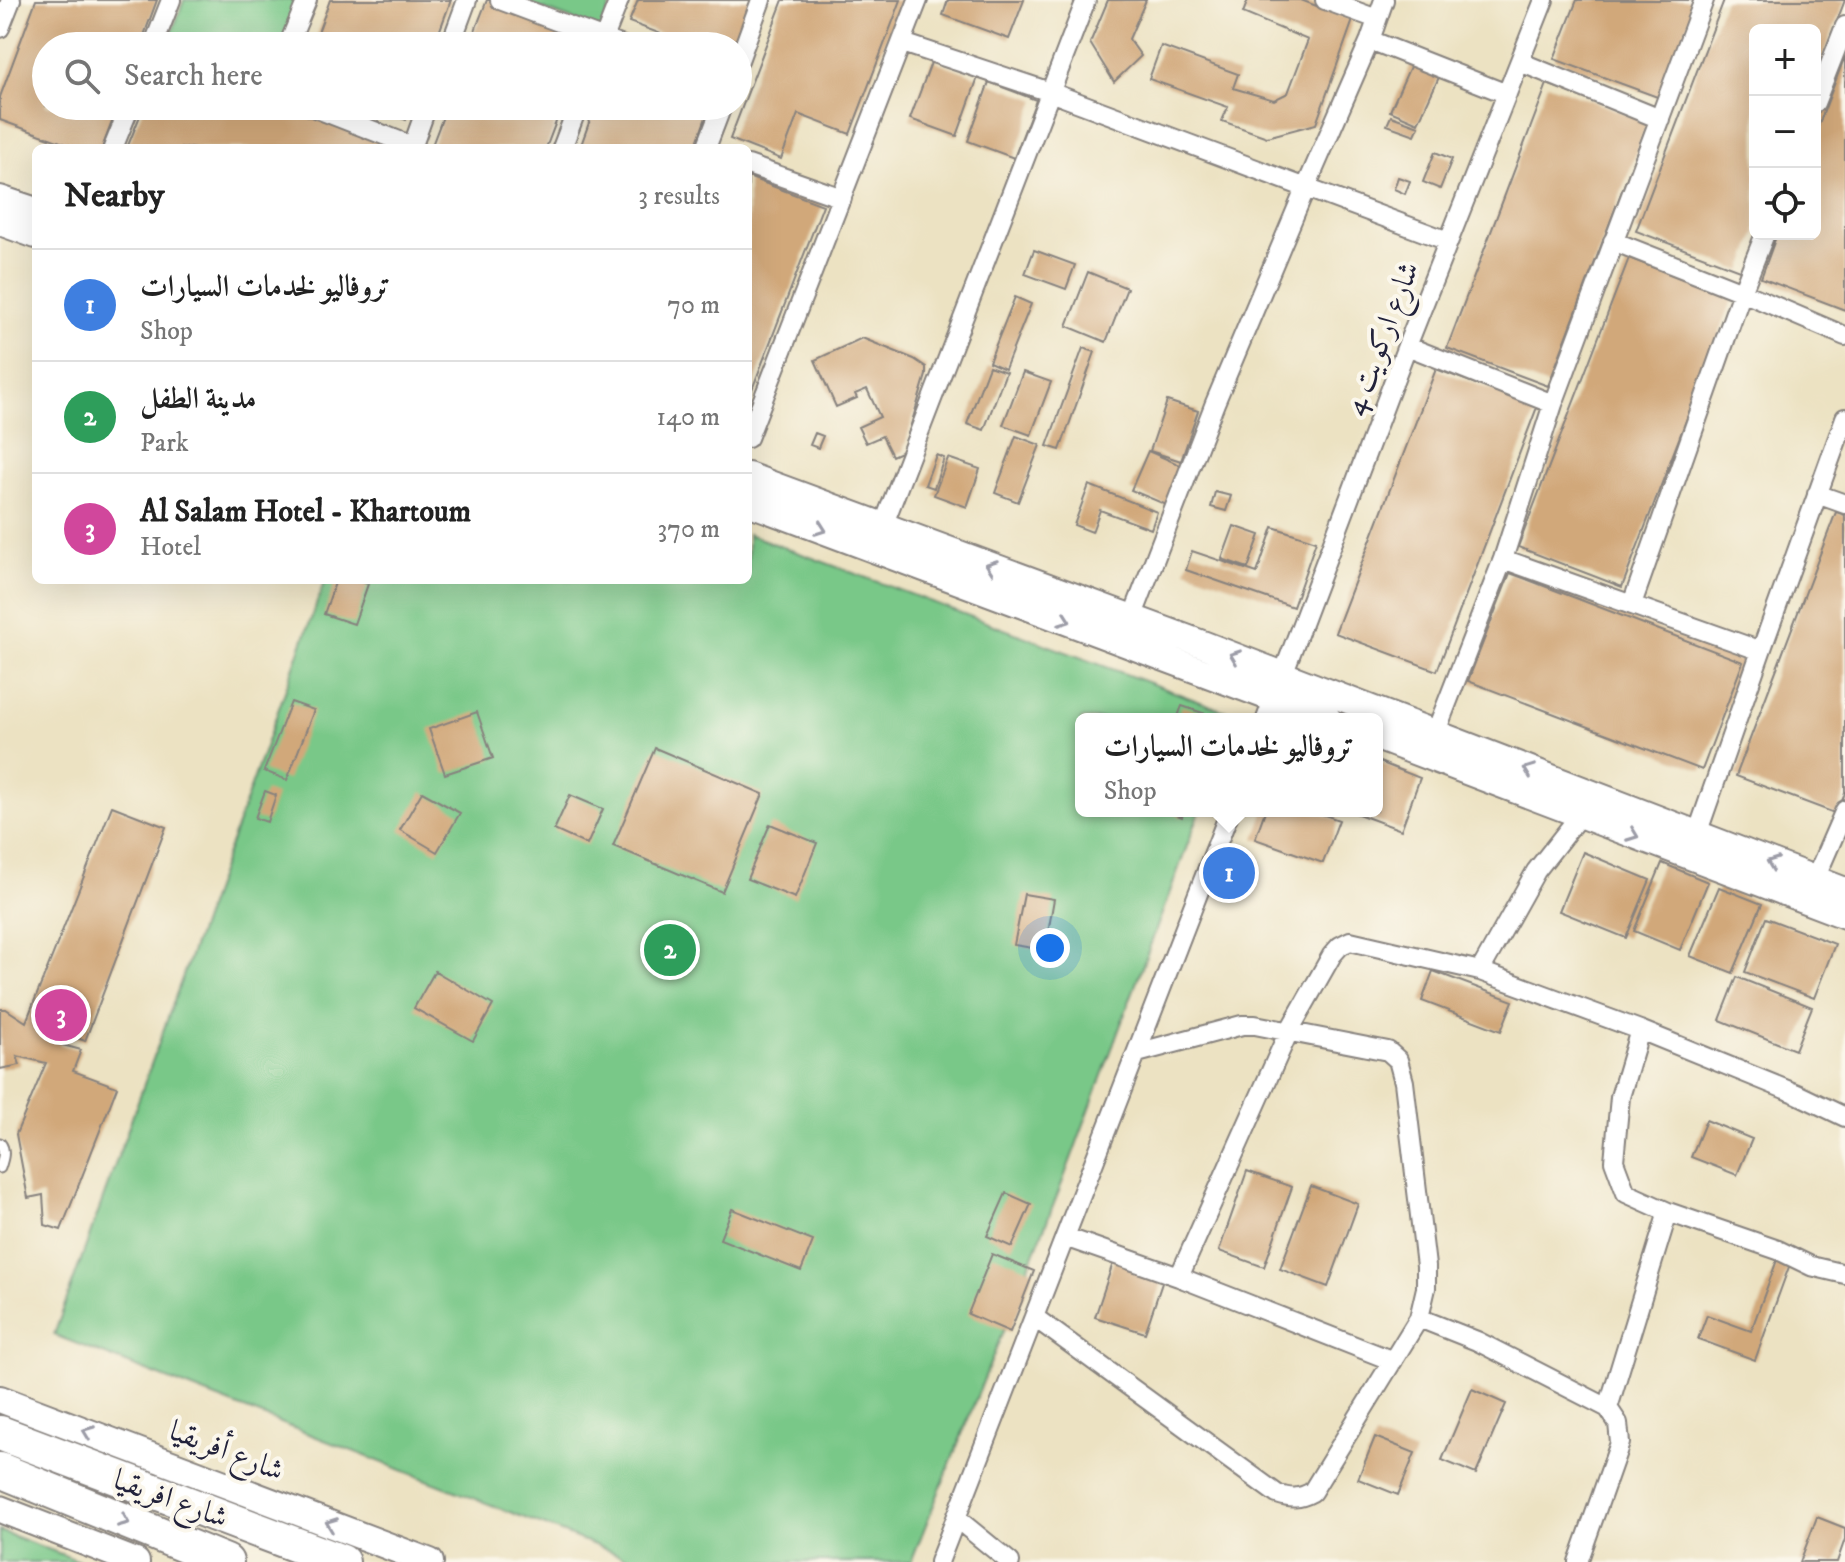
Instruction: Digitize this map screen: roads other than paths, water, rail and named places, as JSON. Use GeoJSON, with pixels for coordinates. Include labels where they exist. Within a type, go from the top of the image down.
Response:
{"type":"FeatureCollection","features":[{"type":"Feature","properties":{"kind":"highway","name":"شارع افريقيا"},"geometry":{"type":"LineString","coordinates":[[0,1433],[342,1562]]}},
{"type":"Feature","properties":{"kind":"highway","name":"شارع افريقيا"},"geometry":{"type":"LineString","coordinates":[[0,1470],[226,1562]]}},
{"type":"Feature","properties":{"kind":"street"},"geometry":{"type":"LineString","coordinates":[[0,28],[11,0]]}},
{"type":"Feature","properties":{"kind":"street"},"geometry":{"type":"LineString","coordinates":[[159,32],[171,0]]}},
{"type":"Feature","properties":{"kind":"street"},"geometry":{"type":"LineString","coordinates":[[294,32],[307,0]]}},
{"type":"Feature","properties":{"kind":"street"},"geometry":{"type":"LineString","coordinates":[[455,32],[467,0]]}},
{"type":"Feature","properties":{"kind":"street"},"geometry":{"type":"LineString","coordinates":[[500,0],[578,32]]}},
{"type":"Feature","properties":{"kind":"street"},"geometry":{"type":"LineString","coordinates":[[607,32],[619,0]]}},
{"type":"Feature","properties":{"kind":"street"},"geometry":{"type":"LineString","coordinates":[[749,32],[761,0]]}},
{"type":"Feature","properties":{"kind":"street"},"geometry":{"type":"LineString","coordinates":[[752,428],[918,0]]}},
{"type":"Feature","properties":{"kind":"street"},"geometry":{"type":"LineString","coordinates":[[883,526],[1086,0]]}},
{"type":"Feature","properties":{"kind":"street"},"geometry":{"type":"LineString","coordinates":[[1325,0],[1377,19]]}},
{"type":"Feature","properties":{"kind":"street"},"geometry":{"type":"LineString","coordinates":[[1132,618],[1215,403],[1370,40],[1384,0]]}},
{"type":"Feature","properties":{"kind":"street","name":"شارع اركويت 4"},"geometry":{"type":"LineString","coordinates":[[1274,697],[1407,346],[1544,0]]}},
{"type":"Feature","properties":{"kind":"street"},"geometry":{"type":"LineString","coordinates":[[1435,734],[1503,559],[1553,404],[1704,0]]}},
{"type":"Feature","properties":{"kind":"street"},"geometry":{"type":"LineString","coordinates":[[1818,96],[1845,26]]}},
{"type":"Feature","properties":{"kind":"street"},"geometry":{"type":"LineString","coordinates":[[1370,40],[1507,94]]}},
{"type":"Feature","properties":{"kind":"street"},"geometry":{"type":"LineString","coordinates":[[903,43],[1050,92],[1448,241]]}},
{"type":"Feature","properties":{"kind":"street"},"geometry":{"type":"LineString","coordinates":[[1520,62],[1660,119]]}},
{"type":"Feature","properties":{"kind":"street"},"geometry":{"type":"LineString","coordinates":[[115,144],[124,120]]}},
{"type":"Feature","properties":{"kind":"street"},"geometry":{"type":"LineString","coordinates":[[345,120],[405,144]]}},
{"type":"Feature","properties":{"kind":"street"},"geometry":{"type":"LineString","coordinates":[[413,144],[422,120]]}},
{"type":"Feature","properties":{"kind":"street"},"geometry":{"type":"LineString","coordinates":[[564,144],[573,120]]}},
{"type":"Feature","properties":{"kind":"street"},"geometry":{"type":"LineString","coordinates":[[708,144],[717,120]]}},
{"type":"Feature","properties":{"kind":"street"},"geometry":{"type":"LineString","coordinates":[[752,166],[842,198]]}},
{"type":"Feature","properties":{"kind":"street"},"geometry":{"type":"LineString","coordinates":[[0,199],[32,210]]}},
{"type":"Feature","properties":{"kind":"street"},"geometry":{"type":"LineString","coordinates":[[0,222],[32,234]]}},
{"type":"Feature","properties":{"kind":"street"},"geometry":{"type":"LineString","coordinates":[[1632,604],[1763,240]]}},
{"type":"Feature","properties":{"kind":"street"},"geometry":{"type":"LineString","coordinates":[[1613,241],[1845,336]]}},
{"type":"Feature","properties":{"kind":"street"},"geometry":{"type":"LineString","coordinates":[[1407,346],[1553,404]]}},
{"type":"Feature","properties":{"kind":"street"},"geometry":{"type":"LineString","coordinates":[[1697,834],[1845,418]]}},
{"type":"Feature","properties":{"kind":"street"},"geometry":{"type":"LineString","coordinates":[[752,477],[1132,618],[1274,697],[1344,713]]}},
{"type":"Feature","properties":{"kind":"street"},"geometry":{"type":"LineString","coordinates":[[1817,494],[1845,504]]}},
{"type":"Feature","properties":{"kind":"street"},"geometry":{"type":"LineString","coordinates":[[752,503],[1313,713]]}},
{"type":"Feature","properties":{"kind":"street"},"geometry":{"type":"LineString","coordinates":[[1503,559],[1761,651]]}},
{"type":"Feature","properties":{"kind":"street"},"geometry":{"type":"LineString","coordinates":[[1383,722],[1435,734],[1845,891]]}},
{"type":"Feature","properties":{"kind":"street"},"geometry":{"type":"LineString","coordinates":[[1383,739],[1845,915]]}},
{"type":"Feature","properties":{"kind":"street"},"geometry":{"type":"LineString","coordinates":[[1815,879],[1845,810]]}},
{"type":"Feature","properties":{"kind":"street"},"geometry":{"type":"LineString","coordinates":[[1480,971],[1536,871],[1580,815]]}},
{"type":"Feature","properties":{"kind":"street"},"geometry":{"type":"LineString","coordinates":[[939,1562],[1228,817]]}},
{"type":"Feature","properties":{"kind":"street"},"geometry":{"type":"LineString","coordinates":[[1179,1277],[1289,1031],[1332,955],[1350,941],[1480,971],[1640,1030],[1797,1094],[1845,1117]]}},
{"type":"Feature","properties":{"kind":"street"},"geometry":{"type":"LineString","coordinates":[[1034,1317],[1277,1494],[1290,1499],[1312,1492],[1419,1318],[1426,1288],[1426,1266],[1404,1082],[1398,1060],[1388,1051],[1255,1025],[1242,1025],[1137,1053]]}},
{"type":"Feature","properties":{"kind":"street"},"geometry":{"type":"LineString","coordinates":[[1640,1030],[1620,1097],[1614,1161],[1626,1193],[1668,1212],[1778,1250],[1811,1266],[1845,1274]]}},
{"type":"Feature","properties":{"kind":"street"},"geometry":{"type":"LineString","coordinates":[[1608,1408],[1668,1212]]}},
{"type":"Feature","properties":{"kind":"street"},"geometry":{"type":"LineString","coordinates":[[1065,1237],[1179,1277],[1393,1361]]}},
{"type":"Feature","properties":{"kind":"street"},"geometry":{"type":"LineString","coordinates":[[1419,1318],[1477,1341],[1608,1408],[1618,1423],[1620,1443],[1578,1562]]}},
{"type":"Feature","properties":{"kind":"street","name":"شارع أفريقيا"},"geometry":{"type":"LineString","coordinates":[[0,1399],[430,1562]]}},
{"type":"Feature","properties":{"kind":"street"},"geometry":{"type":"LineString","coordinates":[[0,1509],[136,1562]]}},
{"type":"Feature","properties":{"kind":"street"},"geometry":{"type":"LineString","coordinates":[[956,1518],[1010,1562]]}},
{"type":"Feature","properties":{"kind":"lane"},"geometry":{"type":"LineString","coordinates":[[0,1143],[3,1160],[0,1168]]}},
{"type":"Feature","properties":{"kind":"place","name":"تروفاليو لخدمات السيارات"},"geometry":{"type":"Point","coordinates":[1229,873]}},
{"type":"Feature","properties":{"kind":"place","name":"مدينة الطفل"},"geometry":{"type":"Point","coordinates":[670,950]}},
{"type":"Feature","properties":{"kind":"place","name":"Al Salam Hotel - Khartoum"},"geometry":{"type":"Point","coordinates":[61,1015]}}]}
